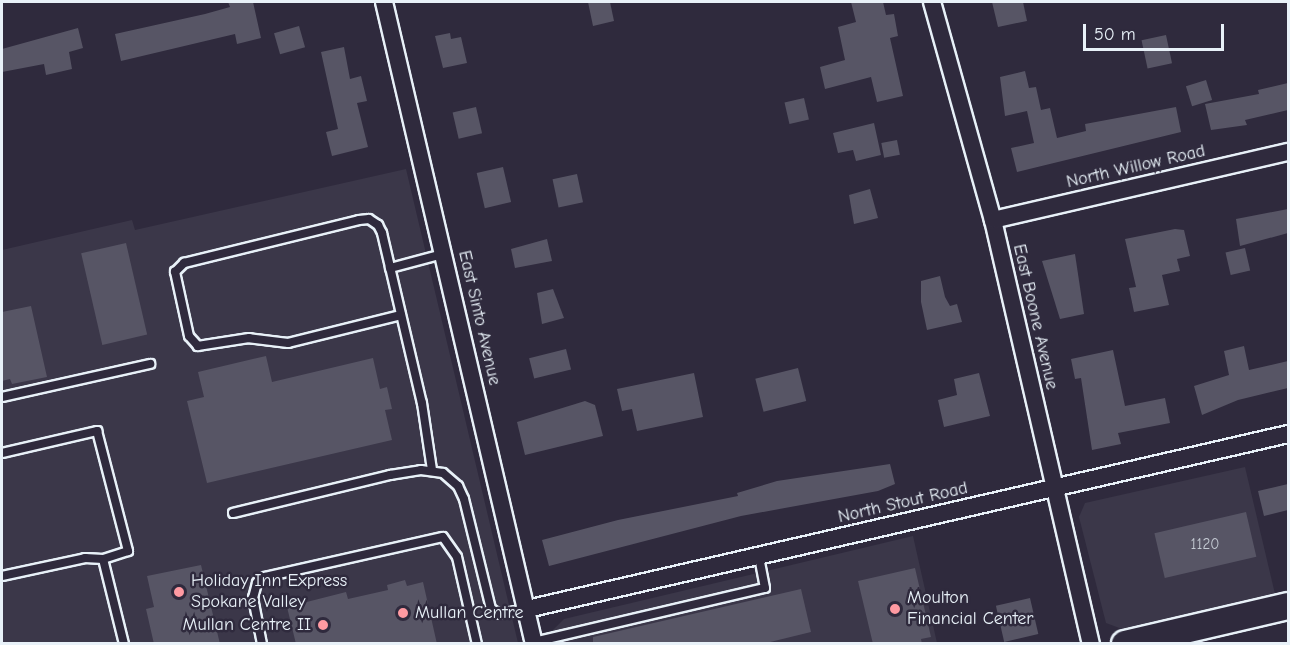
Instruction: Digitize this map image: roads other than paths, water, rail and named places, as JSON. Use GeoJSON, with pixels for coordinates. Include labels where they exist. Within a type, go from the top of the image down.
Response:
{"type":"FeatureCollection","features":[{"type":"Feature","properties":{"kind":"main road"},"geometry":{"type":"LineString","coordinates":[[1125,644],[1288,606]]}},
{"type":"Feature","properties":{"kind":"street","name":"East Sinto Avenue"},"geometry":{"type":"LineString","coordinates":[[384,2],[534,643]]}},
{"type":"Feature","properties":{"kind":"street","name":"East Boone Avenue"},"geometry":{"type":"LineString","coordinates":[[932,2],[993,220],[1091,644]]}},
{"type":"Feature","properties":{"kind":"street","name":"North Willow Road"},"geometry":{"type":"LineString","coordinates":[[993,220],[1288,152]]}},
{"type":"Feature","properties":{"kind":"street","name":"North Stout Road"},"geometry":{"type":"LineString","coordinates":[[527,609],[1288,434]]}},
{"type":"Feature","properties":{"kind":"lane"},"geometry":{"type":"LineString","coordinates":[[401,315],[288,343],[249,338],[198,346],[189,336],[175,272],[184,263],[369,219],[382,233],[422,403],[432,470]]}},
{"type":"Feature","properties":{"kind":"lane"},"geometry":{"type":"LineString","coordinates":[[390,268],[444,254]]}},
{"type":"Feature","properties":{"kind":"lane"},"geometry":{"type":"LineString","coordinates":[[2,397],[150,364]]}},
{"type":"Feature","properties":{"kind":"lane"},"geometry":{"type":"LineString","coordinates":[[2,453],[97,430],[128,551],[103,559],[86,558],[2,576]]}},
{"type":"Feature","properties":{"kind":"lane"},"geometry":{"type":"LineString","coordinates":[[232,513],[390,475],[432,470],[449,476],[464,499],[491,609],[499,614],[527,609]]}},
{"type":"Feature","properties":{"kind":"lane"},"geometry":{"type":"LineString","coordinates":[[262,644],[253,598],[257,583],[265,578],[443,537],[457,557],[477,644]]}},
{"type":"Feature","properties":{"kind":"lane"},"geometry":{"type":"LineString","coordinates":[[534,643],[765,588],[759,556]]}},
{"type":"Feature","properties":{"kind":"lane"},"geometry":{"type":"LineString","coordinates":[[103,559],[124,644]]}},
{"type":"Feature","properties":{"kind":"place","name":"Holiday Inn Express Spokane Valley"},"geometry":{"type":"Point","coordinates":[179,592]}},
{"type":"Feature","properties":{"kind":"place","name":"Moulton Financial Center"},"geometry":{"type":"Point","coordinates":[895,609]}},
{"type":"Feature","properties":{"kind":"place","name":"Mullan Centre"},"geometry":{"type":"Point","coordinates":[403,613]}},
{"type":"Feature","properties":{"kind":"place","name":"Mullan Centre II"},"geometry":{"type":"Point","coordinates":[323,625]}}]}
